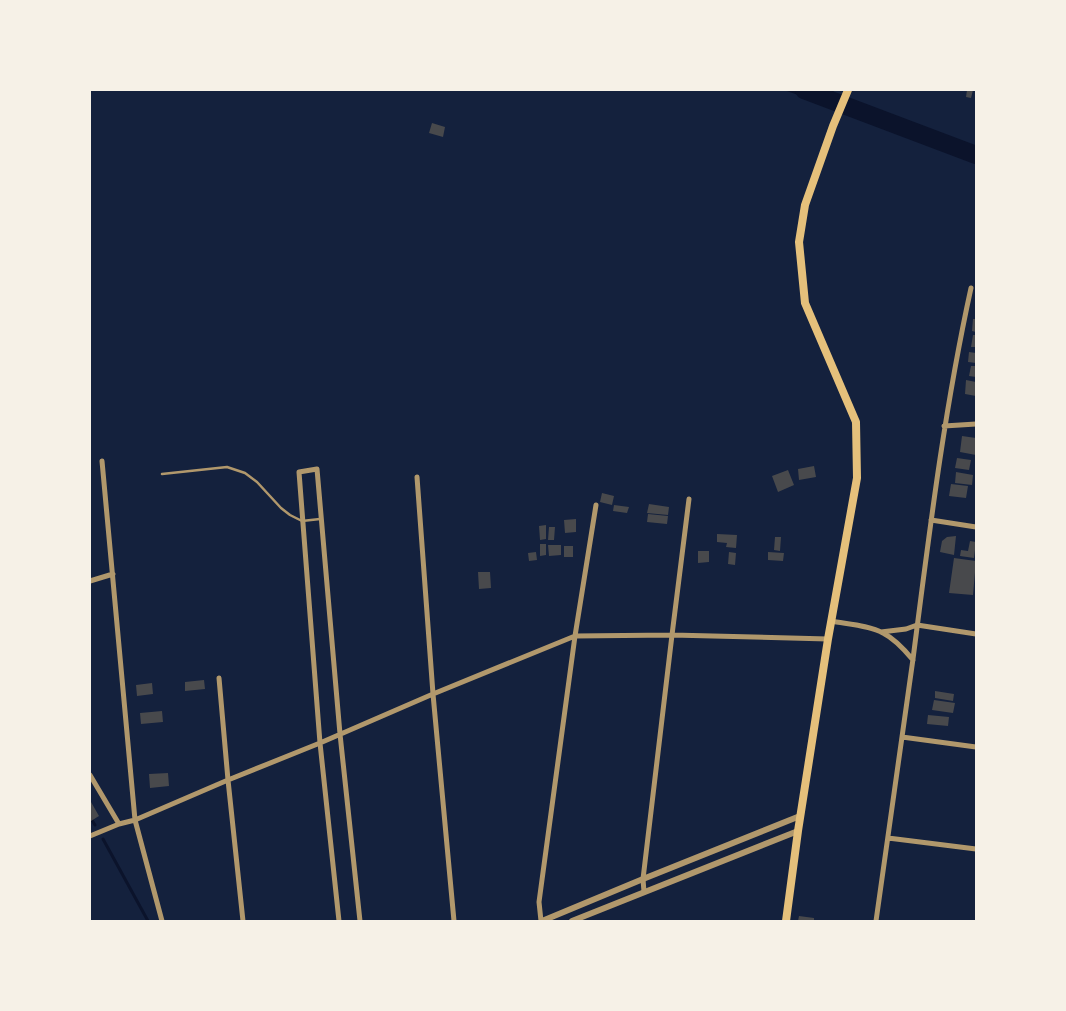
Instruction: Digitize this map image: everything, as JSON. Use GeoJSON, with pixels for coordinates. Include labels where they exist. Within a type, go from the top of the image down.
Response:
{"type":"FeatureCollection","features":[{"type":"Feature","properties":{"kind":"main road"},"geometry":{"type":"LineString","coordinates":[[786,921],[800,816],[828,639],[857,478],[856,422],[804,303],[799,242],[805,205],[848,90]]}},
{"type":"Feature","properties":{"kind":"street"},"geometry":{"type":"LineString","coordinates":[[876,921],[944,426],[971,288]]}},
{"type":"Feature","properties":{"kind":"street"},"geometry":{"type":"LineString","coordinates":[[944,426],[976,424]]}},
{"type":"Feature","properties":{"kind":"street"},"geometry":{"type":"LineString","coordinates":[[102,461],[135,820],[162,921]]}},
{"type":"Feature","properties":{"kind":"street"},"geometry":{"type":"LineString","coordinates":[[339,921],[320,744],[299,472],[317,469],[340,734],[360,921]]}},
{"type":"Feature","properties":{"kind":"street"},"geometry":{"type":"LineString","coordinates":[[417,477],[433,694],[454,921]]}},
{"type":"Feature","properties":{"kind":"street"},"geometry":{"type":"LineString","coordinates":[[644,892],[643,879],[689,499]]}},
{"type":"Feature","properties":{"kind":"street"},"geometry":{"type":"LineString","coordinates":[[596,505],[575,636],[539,902],[542,921],[800,816]]}},
{"type":"Feature","properties":{"kind":"street"},"geometry":{"type":"LineString","coordinates":[[931,520],[976,528]]}},
{"type":"Feature","properties":{"kind":"street"},"geometry":{"type":"LineString","coordinates":[[90,581],[113,574]]}},
{"type":"Feature","properties":{"kind":"street"},"geometry":{"type":"LineString","coordinates":[[831,621],[882,632],[899,644],[912,660]]}},
{"type":"Feature","properties":{"kind":"street"},"geometry":{"type":"LineString","coordinates":[[882,632],[906,629],[917,625],[976,634]]}},
{"type":"Feature","properties":{"kind":"street"},"geometry":{"type":"LineString","coordinates":[[90,836],[119,824],[135,820],[228,780],[320,744],[433,694],[575,636],[672,635],[828,639]]}},
{"type":"Feature","properties":{"kind":"street"},"geometry":{"type":"LineString","coordinates":[[219,678],[243,921]]}},
{"type":"Feature","properties":{"kind":"street"},"geometry":{"type":"LineString","coordinates":[[902,737],[976,747]]}},
{"type":"Feature","properties":{"kind":"street"},"geometry":{"type":"LineString","coordinates":[[90,775],[119,824]]}},
{"type":"Feature","properties":{"kind":"street"},"geometry":{"type":"LineString","coordinates":[[572,921],[798,831]]}},
{"type":"Feature","properties":{"kind":"street"},"geometry":{"type":"LineString","coordinates":[[888,838],[976,849]]}},
{"type":"Feature","properties":{"kind":"lane"},"geometry":{"type":"LineString","coordinates":[[162,474],[227,467],[244,473],[258,482],[290,516],[302,521],[321,518]]}},
{"type":"Feature","properties":{"kind":"water"},"geometry":{"type":"Polygon","coordinates":[[[784,90],[834,90],[829,106],[784,90]]]}},
{"type":"Feature","properties":{"kind":"building"},"geometry":{"type":"Polygon","coordinates":[[[967,90],[973,90],[971,98],[966,97],[967,90]]]}},
{"type":"Feature","properties":{"kind":"building"},"geometry":{"type":"Polygon","coordinates":[[[432,123],[445,127],[443,137],[429,133],[432,123]]]}},
{"type":"Feature","properties":{"kind":"building"},"geometry":{"type":"Polygon","coordinates":[[[973,319],[976,319],[976,332],[972,331],[973,319]]]}},
{"type":"Feature","properties":{"kind":"building"},"geometry":{"type":"Polygon","coordinates":[[[973,335],[976,335],[976,347],[971,347],[973,335]]]}},
{"type":"Feature","properties":{"kind":"building"},"geometry":{"type":"Polygon","coordinates":[[[969,352],[976,353],[976,363],[968,362],[969,352]]]}},
{"type":"Feature","properties":{"kind":"building"},"geometry":{"type":"Polygon","coordinates":[[[971,366],[976,366],[976,377],[969,376],[971,366]]]}},
{"type":"Feature","properties":{"kind":"building"},"geometry":{"type":"Polygon","coordinates":[[[966,380],[976,382],[976,396],[965,394],[966,380]]]}},
{"type":"Feature","properties":{"kind":"building"},"geometry":{"type":"Polygon","coordinates":[[[962,436],[976,438],[976,455],[960,452],[962,436]]]}},
{"type":"Feature","properties":{"kind":"building"},"geometry":{"type":"Polygon","coordinates":[[[957,458],[971,460],[969,470],[955,468],[957,458]]]}},
{"type":"Feature","properties":{"kind":"building"},"geometry":{"type":"Polygon","coordinates":[[[814,466],[816,477],[799,480],[798,469],[814,466]]]}},
{"type":"Feature","properties":{"kind":"building"},"geometry":{"type":"Polygon","coordinates":[[[788,470],[794,485],[778,492],[772,476],[788,470]]]}},
{"type":"Feature","properties":{"kind":"building"},"geometry":{"type":"Polygon","coordinates":[[[956,472],[973,475],[972,485],[955,483],[956,472]]]}},
{"type":"Feature","properties":{"kind":"building"},"geometry":{"type":"Polygon","coordinates":[[[951,484],[968,486],[966,498],[949,496],[951,484]]]}},
{"type":"Feature","properties":{"kind":"building"},"geometry":{"type":"Polygon","coordinates":[[[602,493],[614,496],[612,505],[600,502],[602,493]]]}},
{"type":"Feature","properties":{"kind":"building"},"geometry":{"type":"Polygon","coordinates":[[[649,504],[669,507],[668,515],[647,513],[649,504]]]}},
{"type":"Feature","properties":{"kind":"building"},"geometry":{"type":"Polygon","coordinates":[[[614,505],[629,507],[627,513],[613,511],[614,505]]]}},
{"type":"Feature","properties":{"kind":"building"},"geometry":{"type":"Polygon","coordinates":[[[648,514],[668,516],[667,524],[647,522],[648,514]]]}},
{"type":"Feature","properties":{"kind":"building"},"geometry":{"type":"Polygon","coordinates":[[[576,519],[576,532],[565,533],[564,520],[576,519]]]}},
{"type":"Feature","properties":{"kind":"building"},"geometry":{"type":"Polygon","coordinates":[[[546,525],[546,539],[540,540],[539,526],[546,525]]]}},
{"type":"Feature","properties":{"kind":"building"},"geometry":{"type":"Polygon","coordinates":[[[549,527],[555,527],[554,540],[548,540],[549,527]]]}},
{"type":"Feature","properties":{"kind":"building"},"geometry":{"type":"Polygon","coordinates":[[[717,534],[737,535],[736,548],[726,547],[727,543],[717,542],[717,534]]]}},
{"type":"Feature","properties":{"kind":"building"},"geometry":{"type":"Polygon","coordinates":[[[956,536],[954,555],[940,552],[942,541],[947,537],[956,536]]]}},
{"type":"Feature","properties":{"kind":"building"},"geometry":{"type":"Polygon","coordinates":[[[775,537],[781,537],[780,551],[774,550],[775,537]]]}},
{"type":"Feature","properties":{"kind":"building"},"geometry":{"type":"Polygon","coordinates":[[[970,541],[976,542],[974,558],[960,556],[961,550],[968,551],[970,541]]]}},
{"type":"Feature","properties":{"kind":"building"},"geometry":{"type":"Polygon","coordinates":[[[540,544],[546,544],[546,555],[540,556],[540,544]]]}},
{"type":"Feature","properties":{"kind":"building"},"geometry":{"type":"Polygon","coordinates":[[[548,545],[561,545],[561,555],[549,556],[548,545]]]}},
{"type":"Feature","properties":{"kind":"building"},"geometry":{"type":"Polygon","coordinates":[[[564,546],[573,546],[573,557],[564,557],[564,546]]]}},
{"type":"Feature","properties":{"kind":"building"},"geometry":{"type":"Polygon","coordinates":[[[698,551],[709,551],[709,562],[698,563],[698,551]]]}},
{"type":"Feature","properties":{"kind":"building"},"geometry":{"type":"Polygon","coordinates":[[[536,552],[537,560],[529,561],[528,553],[536,552]]]}},
{"type":"Feature","properties":{"kind":"building"},"geometry":{"type":"Polygon","coordinates":[[[729,552],[736,553],[735,565],[728,564],[729,552]]]}},
{"type":"Feature","properties":{"kind":"building"},"geometry":{"type":"Polygon","coordinates":[[[768,552],[784,553],[783,561],[768,560],[768,552]]]}},
{"type":"Feature","properties":{"kind":"building"},"geometry":{"type":"Polygon","coordinates":[[[954,558],[976,561],[973,595],[949,593],[954,558]]]}},
{"type":"Feature","properties":{"kind":"building"},"geometry":{"type":"Polygon","coordinates":[[[478,572],[490,572],[491,588],[479,589],[478,572]]]}},
{"type":"Feature","properties":{"kind":"building"},"geometry":{"type":"Polygon","coordinates":[[[204,680],[205,689],[185,691],[185,682],[204,680]]]}},
{"type":"Feature","properties":{"kind":"building"},"geometry":{"type":"Polygon","coordinates":[[[152,683],[153,694],[137,696],[136,685],[152,683]]]}},
{"type":"Feature","properties":{"kind":"building"},"geometry":{"type":"Polygon","coordinates":[[[935,691],[954,694],[953,701],[935,698],[935,691]]]}},
{"type":"Feature","properties":{"kind":"building"},"geometry":{"type":"Polygon","coordinates":[[[934,700],[955,703],[953,713],[932,710],[934,700]]]}},
{"type":"Feature","properties":{"kind":"building"},"geometry":{"type":"Polygon","coordinates":[[[162,711],[163,722],[141,724],[140,713],[162,711]]]}},
{"type":"Feature","properties":{"kind":"building"},"geometry":{"type":"Polygon","coordinates":[[[928,715],[949,717],[948,726],[927,724],[928,715]]]}},
{"type":"Feature","properties":{"kind":"building"},"geometry":{"type":"Polygon","coordinates":[[[168,773],[169,786],[150,788],[149,774],[168,773]]]}},
{"type":"Feature","properties":{"kind":"building"},"geometry":{"type":"Polygon","coordinates":[[[90,803],[99,816],[91,821],[90,803]]]}},
{"type":"Feature","properties":{"kind":"building"},"geometry":{"type":"Polygon","coordinates":[[[799,916],[814,918],[814,921],[798,921],[799,916]]]}},
{"type":"Feature","properties":{"kind":"waterway"},"geometry":{"type":"LineString","coordinates":[[804,90],[976,155]]}},
{"type":"Feature","properties":{"kind":"waterway"},"geometry":{"type":"LineString","coordinates":[[90,817],[95,825]]}},
{"type":"Feature","properties":{"kind":"waterway"},"geometry":{"type":"LineString","coordinates":[[103,839],[148,921]]}}]}
